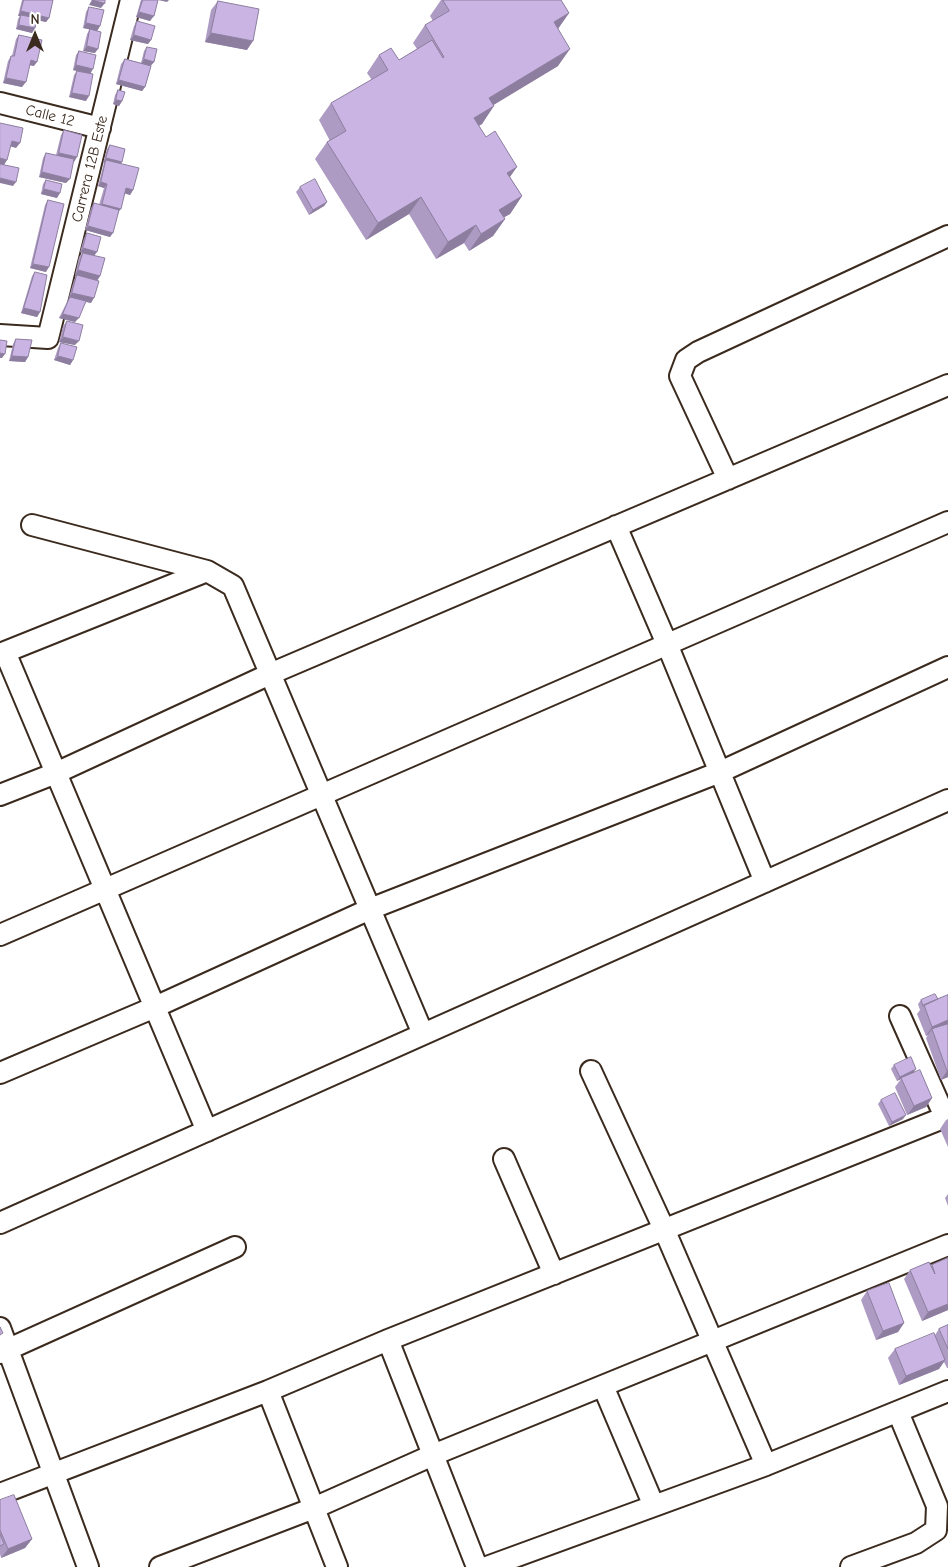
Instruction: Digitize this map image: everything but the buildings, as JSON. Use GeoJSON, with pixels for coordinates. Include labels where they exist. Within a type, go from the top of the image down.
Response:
{"type":"FeatureCollection","features":[{"type":"Feature","properties":{"kind":"street","name":"Carrera 12B Este"},"geometry":{"type":"LineString","coordinates":[[0,335],[48,338],[131,0]]}},
{"type":"Feature","properties":{"kind":"street","name":"Calle 12"},"geometry":{"type":"LineString","coordinates":[[0,103],[100,128]]}},
{"type":"Feature","properties":{"kind":"street"},"geometry":{"type":"LineString","coordinates":[[728,479],[680,376],[686,360],[707,348],[948,236]]}},
{"type":"Feature","properties":{"kind":"street"},"geometry":{"type":"LineString","coordinates":[[0,795],[56,772],[270,674],[948,385]]}},
{"type":"Feature","properties":{"kind":"street"},"geometry":{"type":"LineString","coordinates":[[0,935],[948,522]]}},
{"type":"Feature","properties":{"kind":"street"},"geometry":{"type":"LineString","coordinates":[[32,525],[207,570],[233,586],[423,1034]]}},
{"type":"Feature","properties":{"kind":"street"},"geometry":{"type":"LineString","coordinates":[[616,526],[765,882]]}},
{"type":"Feature","properties":{"kind":"street"},"geometry":{"type":"LineString","coordinates":[[207,570],[3,653],[56,772],[207,1131]]}},
{"type":"Feature","properties":{"kind":"street"},"geometry":{"type":"LineString","coordinates":[[0,1072],[155,1006],[370,909],[720,772],[948,667]]}},
{"type":"Feature","properties":{"kind":"street"},"geometry":{"type":"LineString","coordinates":[[0,1224],[948,800]]}},
{"type":"Feature","properties":{"kind":"street"},"geometry":{"type":"LineString","coordinates":[[0,1494],[268,1391],[388,1340],[947,1117],[900,1016]]}},
{"type":"Feature","properties":{"kind":"street"},"geometry":{"type":"LineString","coordinates":[[591,1071],[664,1229],[766,1465]]}},
{"type":"Feature","properties":{"kind":"street"},"geometry":{"type":"LineString","coordinates":[[504,1159],[554,1274]]}},
{"type":"Feature","properties":{"kind":"street"},"geometry":{"type":"LineString","coordinates":[[160,1567],[202,1559],[433,1455],[948,1245]]}},
{"type":"Feature","properties":{"kind":"street"},"geometry":{"type":"LineString","coordinates":[[4,1352],[235,1247]]}},
{"type":"Feature","properties":{"kind":"street"},"geometry":{"type":"LineString","coordinates":[[0,1328],[4,1352],[54,1473],[88,1567]]}},
{"type":"Feature","properties":{"kind":"street"},"geometry":{"type":"LineString","coordinates":[[388,1340],[477,1567]]}},
{"type":"Feature","properties":{"kind":"street"},"geometry":{"type":"LineString","coordinates":[[603,1386],[654,1506]]}},
{"type":"Feature","properties":{"kind":"street"},"geometry":{"type":"LineString","coordinates":[[268,1391],[337,1567]]}},
{"type":"Feature","properties":{"kind":"street"},"geometry":{"type":"LineString","coordinates":[[487,1567],[766,1465],[948,1391]]}},
{"type":"Feature","properties":{"kind":"street"},"geometry":{"type":"LineString","coordinates":[[850,1567],[916,1543],[936,1530],[937,1506],[898,1412]]}}]}
